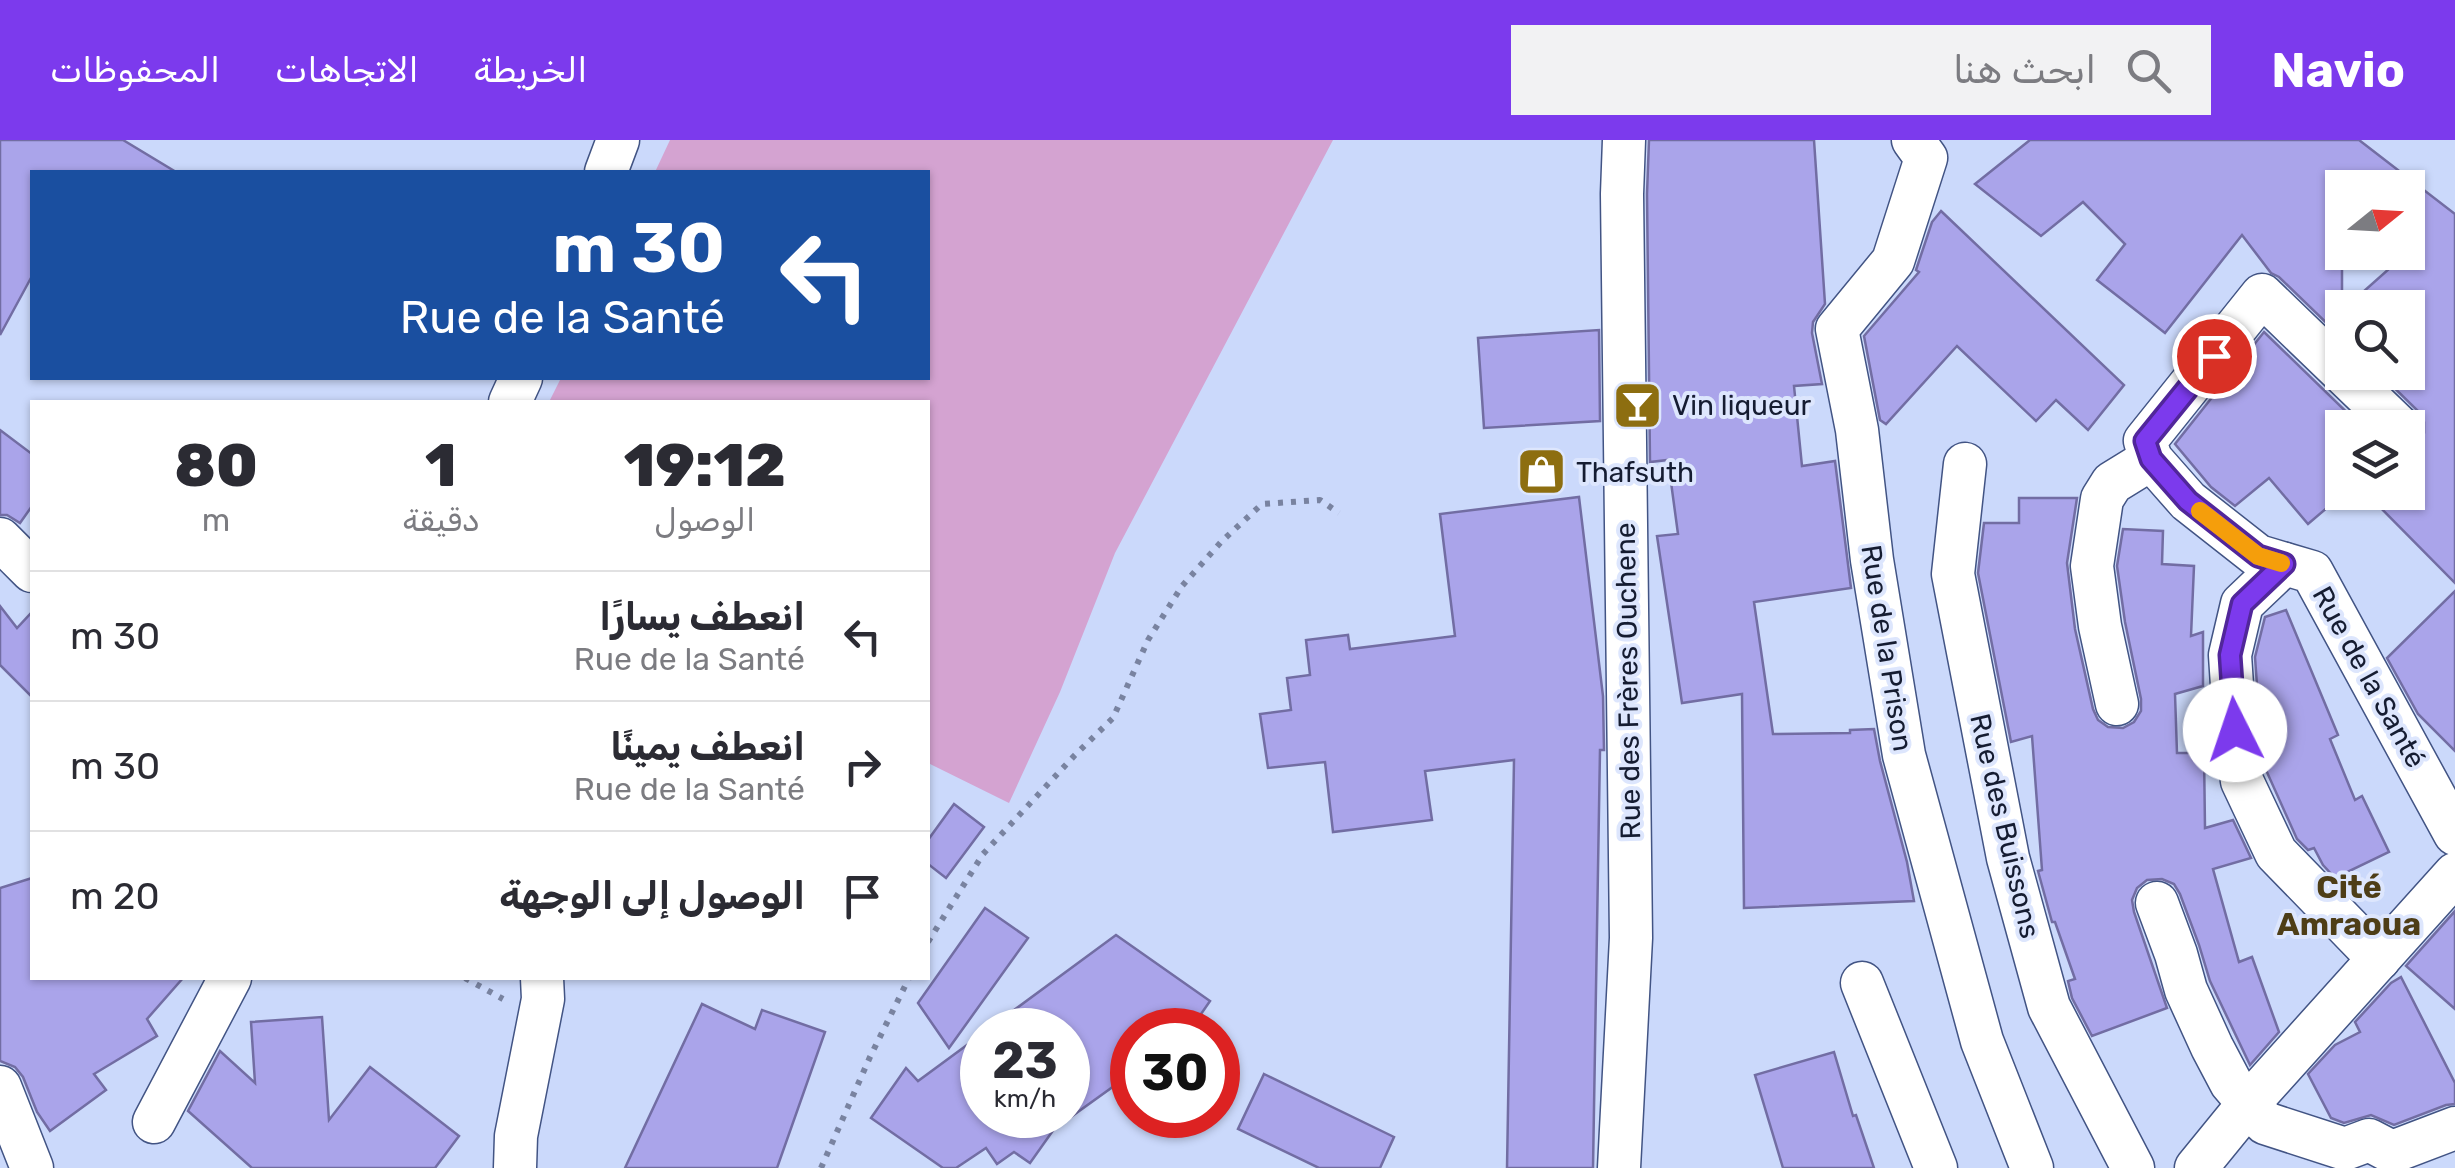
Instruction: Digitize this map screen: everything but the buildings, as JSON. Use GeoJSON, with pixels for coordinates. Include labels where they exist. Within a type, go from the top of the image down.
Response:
{"type":"FeatureCollection","features":[{"type":"Feature","properties":{"kind":"street"},"geometry":{"type":"LineString","coordinates":[[607,170],[618,140]]}},
{"type":"Feature","properties":{"kind":"street","name":"Rue des Frères Ouchene"},"geometry":{"type":"LineString","coordinates":[[1609,140],[1622,194]]}},
{"type":"Feature","properties":{"kind":"street","name":"Rue des Frères Ouchene"},"geometry":{"type":"LineString","coordinates":[[1619,1168],[1631,938],[1624,140]]}},
{"type":"Feature","properties":{"kind":"street","name":"Rue de la Prison"},"geometry":{"type":"LineString","coordinates":[[1913,140],[1926,158],[1893,261],[1837,329],[1857,430],[1872,560],[1904,755],[1982,1041],[2032,1168]]}},
{"type":"Feature","properties":{"kind":"street"},"geometry":{"type":"LineString","coordinates":[[2117,704],[2092,566],[2102,499],[2112,483],[2151,459],[2145,441],[2262,295],[2381,410]]}},
{"type":"Feature","properties":{"kind":"street","name":"Rue de la Santé"},"geometry":{"type":"LineString","coordinates":[[2151,459],[2188,501],[2258,556],[2312,572],[2455,834]]}},
{"type":"Feature","properties":{"kind":"street","name":"Rue des Buissons"},"geometry":{"type":"LineString","coordinates":[[1965,464],[1952,574],[2008,858],[2049,1007],[2133,1168]]}},
{"type":"Feature","properties":{"kind":"street"},"geometry":{"type":"LineString","coordinates":[[0,539],[30,569]]}},
{"type":"Feature","properties":{"kind":"street"},"geometry":{"type":"LineString","coordinates":[[2284,564],[2242,604],[2230,655],[2242,782],[2276,853],[2379,959]]}},
{"type":"Feature","properties":{"kind":"street"},"geometry":{"type":"LineString","coordinates":[[2196,1168],[2249,1103],[2455,874]]}},
{"type":"Feature","properties":{"kind":"street"},"geometry":{"type":"LineString","coordinates":[[2156,903],[2186,990],[2212,1047],[2231,1083],[2266,1124],[2345,1149],[2369,1140],[2392,1152],[2455,1128]]}},
{"type":"Feature","properties":{"kind":"street"},"geometry":{"type":"LineString","coordinates":[[154,1122],[229,980]]}},
{"type":"Feature","properties":{"kind":"street"},"geometry":{"type":"LineString","coordinates":[[515,1168],[516,1136],[542,1000],[542,980]]}},
{"type":"Feature","properties":{"kind":"street"},"geometry":{"type":"LineString","coordinates":[[1862,983],[1936,1168]]}},
{"type":"Feature","properties":{"kind":"street"},"geometry":{"type":"LineString","coordinates":[[0,1087],[32,1168]]}},
{"type":"Feature","properties":{"kind":"path"},"geometry":{"type":"LineString","coordinates":[[930,939],[983,854],[1112,718],[1148,640],[1182,586],[1222,540],[1262,504],[1320,500],[1339,513]]}},
{"type":"Feature","properties":{"kind":"path"},"geometry":{"type":"LineString","coordinates":[[821,1168],[908,980]]}},
{"type":"Feature","properties":{"kind":"shaded area"},"geometry":{"type":"Polygon","coordinates":[[[670,140],[1333,140],[1115,553],[1060,692],[1009,803],[930,764],[930,400],[550,400],[560,380],[930,380],[930,170],[656,170],[670,140]]]}},
{"type":"Feature","properties":{"kind":"slow traffic"},"geometry":{"type":"LineString","coordinates":[[2200,511],[2258,556],[2281,563]]}},
{"type":"Feature","properties":{"kind":"place","name":"Vin liqueur"},"geometry":{"type":"Point","coordinates":[1637,405]}},
{"type":"Feature","properties":{"kind":"place","name":"Thafsuth"},"geometry":{"type":"Point","coordinates":[1541,472]}},
{"type":"Feature","properties":{"kind":"district","name":"Cité Amraoua"},"geometry":{"type":"Point","coordinates":[2349,906]}},
{"type":"Feature","properties":{"kind":"route"},"geometry":{"type":"LineString","coordinates":[[2214,356],[2145,441],[2151,459],[2188,501],[2258,556],[2284,564],[2242,604],[2230,655],[2235,730]]}}]}
